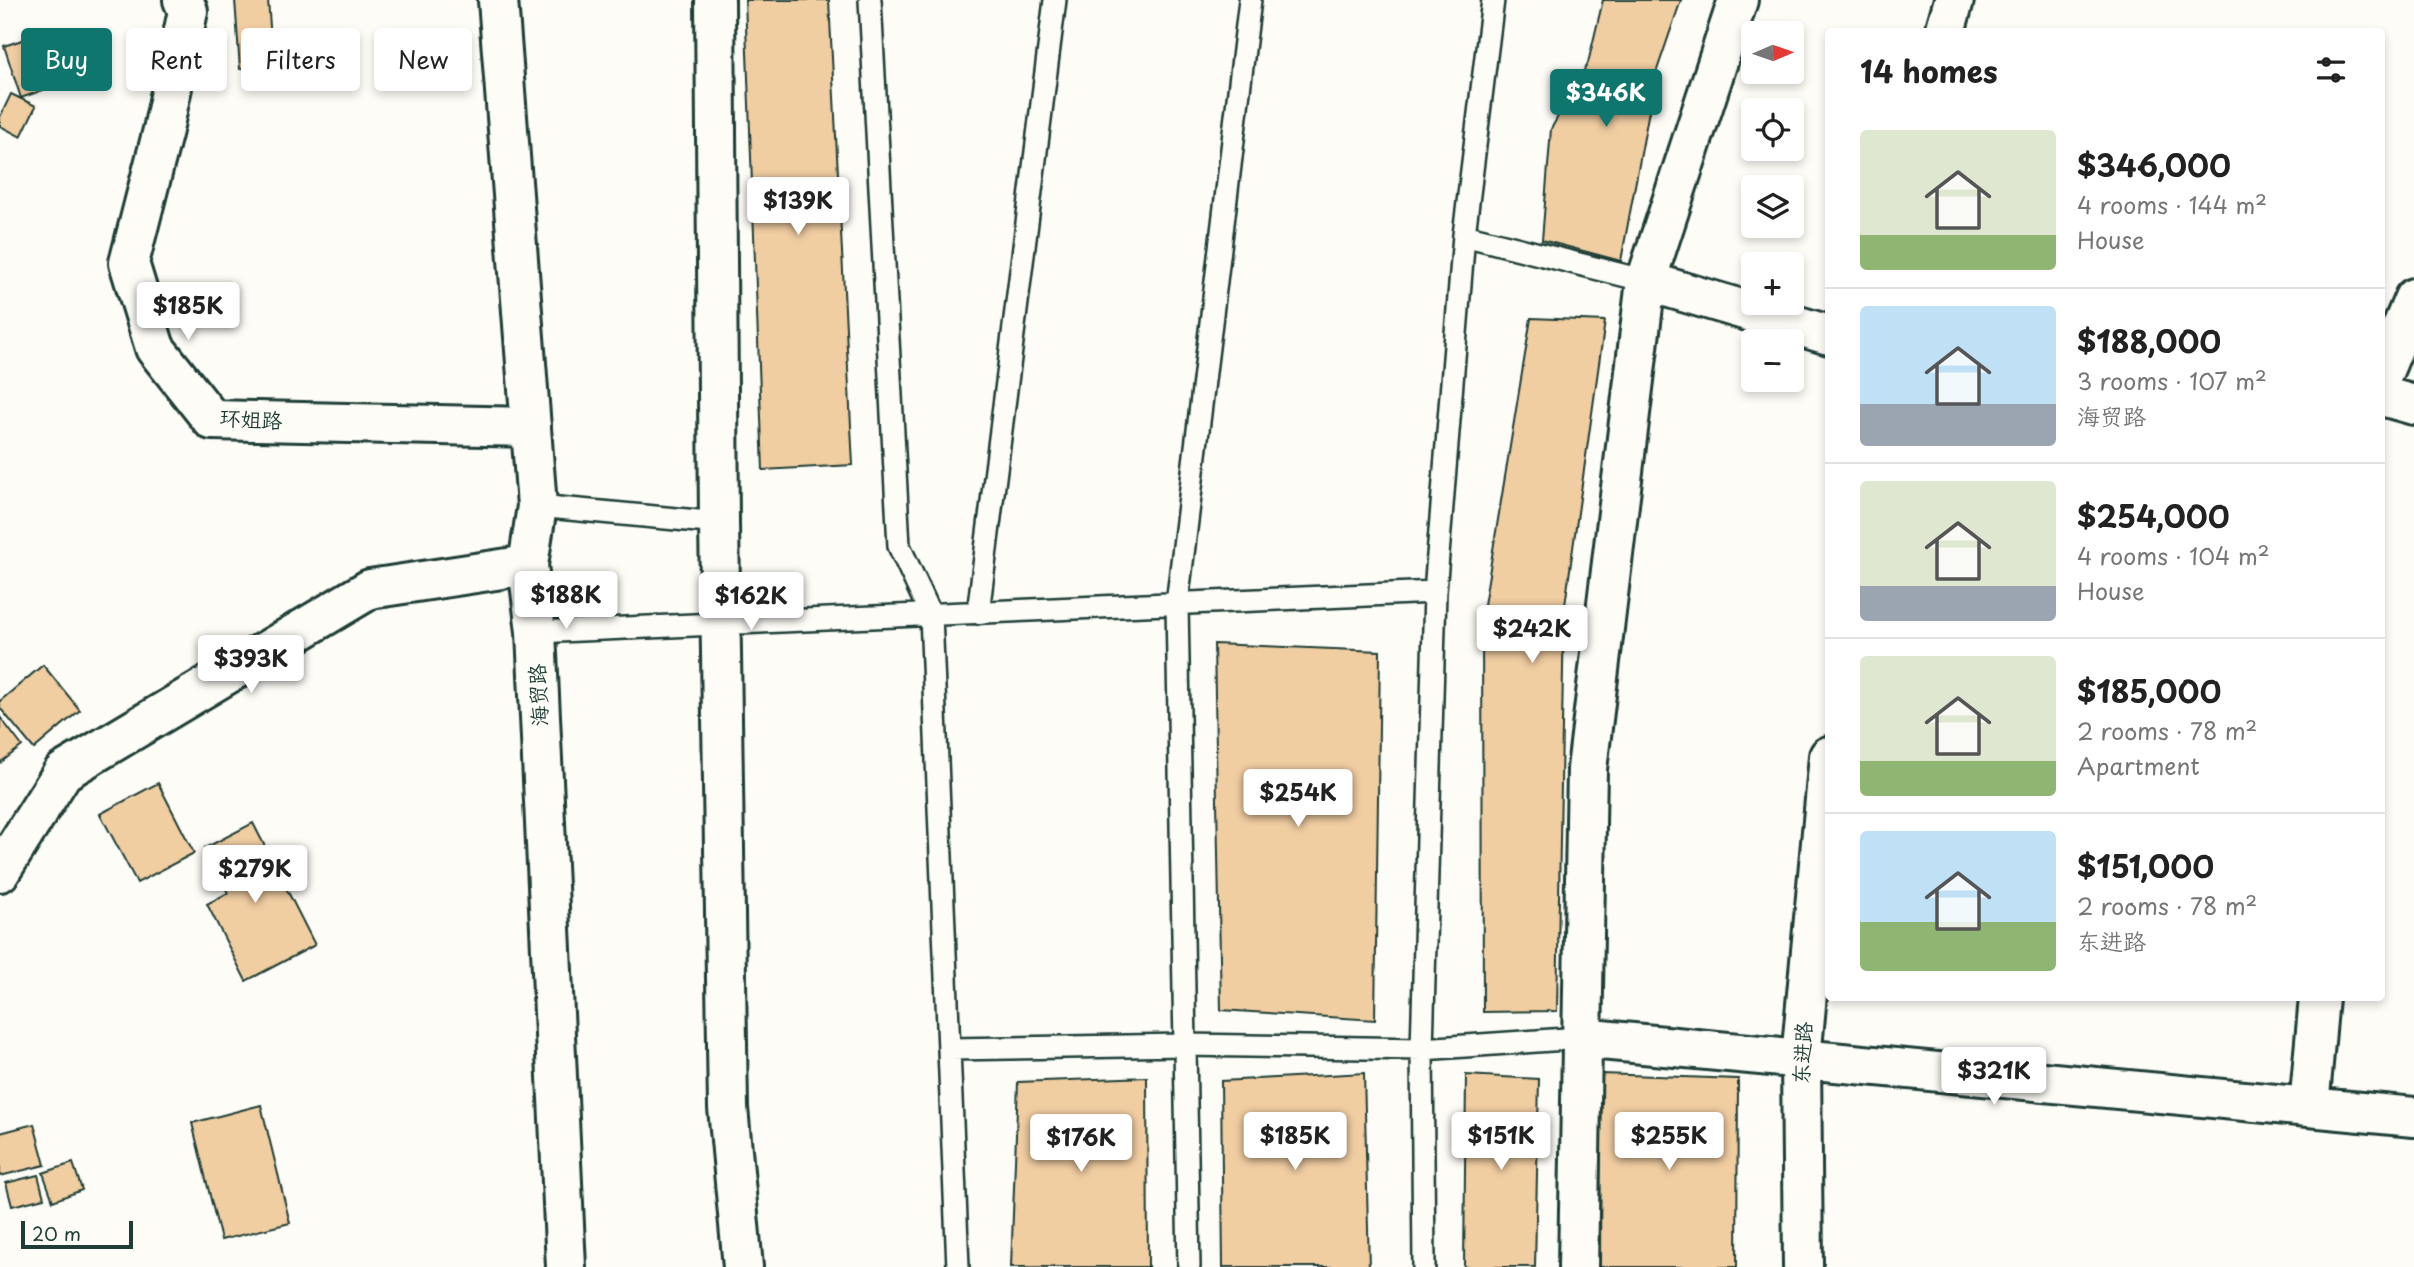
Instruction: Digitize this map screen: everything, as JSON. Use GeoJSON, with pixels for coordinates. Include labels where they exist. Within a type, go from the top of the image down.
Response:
{"type":"FeatureCollection","features":[{"type":"Feature","properties":{"kind":"street","name":"环姐路"},"geometry":{"type":"LineString","coordinates":[[183,0],[188,11],[163,130],[129,262],[155,348],[212,420],[531,427]]}},
{"type":"Feature","properties":{"kind":"street","name":"海贸路"},"geometry":{"type":"LineString","coordinates":[[498,0],[537,506],[528,565],[536,632],[566,1267]]}},
{"type":"Feature","properties":{"kind":"street"},"geometry":{"type":"LineString","coordinates":[[715,0],[719,523],[728,1108],[743,1267]]}},
{"type":"Feature","properties":{"kind":"street"},"geometry":{"type":"LineString","coordinates":[[1578,1267],[1580,1038],[1587,769],[1646,281],[1738,0]]}},
{"type":"Feature","properties":{"kind":"street"},"geometry":{"type":"LineString","coordinates":[[1946,28],[1954,0]]}},
{"type":"Feature","properties":{"kind":"street"},"geometry":{"type":"LineString","coordinates":[[1646,281],[1825,334]]}},
{"type":"Feature","properties":{"kind":"street"},"geometry":{"type":"LineString","coordinates":[[2385,368],[2414,298]]}},
{"type":"Feature","properties":{"kind":"street"},"geometry":{"type":"LineString","coordinates":[[2385,398],[2414,405]]}},
{"type":"Feature","properties":{"kind":"street"},"geometry":{"type":"LineString","coordinates":[[0,872],[63,772],[370,589],[528,565]]}},
{"type":"Feature","properties":{"kind":"street","name":"东进路"},"geometry":{"type":"LineString","coordinates":[[1802,1267],[1801,1059],[1825,799]]}},
{"type":"Feature","properties":{"kind":"street"},"geometry":{"type":"LineString","coordinates":[[2309,1107],[2319,1001]]}},
{"type":"Feature","properties":{"kind":"street"},"geometry":{"type":"LineString","coordinates":[[1580,1038],[2414,1117]]}},
{"type":"Feature","properties":{"kind":"lane"},"geometry":{"type":"LineString","coordinates":[[870,0],[899,546],[931,615],[958,1267]]}},
{"type":"Feature","properties":{"kind":"lane"},"geometry":{"type":"LineString","coordinates":[[978,613],[1055,0]]}},
{"type":"Feature","properties":{"kind":"lane"},"geometry":{"type":"LineString","coordinates":[[1188,1267],[1177,604],[1250,0]]}},
{"type":"Feature","properties":{"kind":"lane"},"geometry":{"type":"LineString","coordinates":[[1424,1267],[1422,1049],[1435,593],[1464,235],[1493,0]]}},
{"type":"Feature","properties":{"kind":"lane"},"geometry":{"type":"LineString","coordinates":[[1464,235],[1646,281]]}},
{"type":"Feature","properties":{"kind":"lane"},"geometry":{"type":"LineString","coordinates":[[537,506],[719,523]]}},
{"type":"Feature","properties":{"kind":"lane"},"geometry":{"type":"LineString","coordinates":[[536,632],[1435,593]]}},
{"type":"Feature","properties":{"kind":"lane"},"geometry":{"type":"LineString","coordinates":[[950,1049],[1185,1045],[1422,1049],[1580,1038]]}},
{"type":"Feature","properties":{"kind":"building"},"geometry":{"type":"Polygon","coordinates":[[[235,0],[268,0],[270,28],[241,28],[240,69],[235,0]]]}},
{"type":"Feature","properties":{"kind":"building"},"geometry":{"type":"Polygon","coordinates":[[[745,0],[829,0],[853,465],[763,470],[745,0]]]}},
{"type":"Feature","properties":{"kind":"building"},"geometry":{"type":"Polygon","coordinates":[[[1603,0],[1681,0],[1656,73],[1621,261],[1542,240],[1551,129],[1588,63],[1603,0]]]}},
{"type":"Feature","properties":{"kind":"building"},"geometry":{"type":"Polygon","coordinates":[[[21,40],[21,91],[41,91],[21,98],[4,46],[21,40]]]}},
{"type":"Feature","properties":{"kind":"building"},"geometry":{"type":"Polygon","coordinates":[[[11,94],[36,106],[21,137],[0,126],[0,117],[11,94]]]}},
{"type":"Feature","properties":{"kind":"building"},"geometry":{"type":"Polygon","coordinates":[[[1531,318],[1605,321],[1564,612],[1557,1011],[1483,1012],[1482,617],[1531,318]]]}},
{"type":"Feature","properties":{"kind":"building"},"geometry":{"type":"Polygon","coordinates":[[[1214,644],[1380,651],[1375,1020],[1221,1010],[1214,644]]]}},
{"type":"Feature","properties":{"kind":"building"},"geometry":{"type":"Polygon","coordinates":[[[43,665],[80,710],[34,749],[0,708],[0,701],[43,665]]]}},
{"type":"Feature","properties":{"kind":"building"},"geometry":{"type":"Polygon","coordinates":[[[0,717],[22,746],[0,763],[0,717]]]}},
{"type":"Feature","properties":{"kind":"building"},"geometry":{"type":"Polygon","coordinates":[[[158,783],[194,853],[137,883],[100,814],[158,783]]]}},
{"type":"Feature","properties":{"kind":"building"},"geometry":{"type":"Polygon","coordinates":[[[253,823],[315,945],[246,981],[207,904],[228,893],[205,848],[253,823]]]}},
{"type":"Feature","properties":{"kind":"building"},"geometry":{"type":"Polygon","coordinates":[[[1364,1073],[1369,1267],[1223,1267],[1221,1081],[1364,1073]]]}},
{"type":"Feature","properties":{"kind":"building"},"geometry":{"type":"Polygon","coordinates":[[[1601,1074],[1738,1079],[1737,1267],[1600,1267],[1601,1074]]]}},
{"type":"Feature","properties":{"kind":"building"},"geometry":{"type":"Polygon","coordinates":[[[1466,1075],[1539,1079],[1535,1267],[1464,1267],[1466,1075]]]}},
{"type":"Feature","properties":{"kind":"building"},"geometry":{"type":"Polygon","coordinates":[[[1147,1077],[1148,1267],[1011,1267],[1018,1082],[1147,1077]]]}},
{"type":"Feature","properties":{"kind":"building"},"geometry":{"type":"Polygon","coordinates":[[[261,1105],[290,1223],[221,1240],[192,1123],[261,1105]]]}},
{"type":"Feature","properties":{"kind":"building"},"geometry":{"type":"Polygon","coordinates":[[[34,1124],[45,1165],[0,1176],[0,1133],[34,1124]]]}},
{"type":"Feature","properties":{"kind":"building"},"geometry":{"type":"Polygon","coordinates":[[[73,1163],[82,1190],[53,1201],[43,1173],[73,1163]]]}},
{"type":"Feature","properties":{"kind":"building"},"geometry":{"type":"Polygon","coordinates":[[[38,1175],[44,1198],[12,1206],[6,1183],[38,1175]]]}}]}
